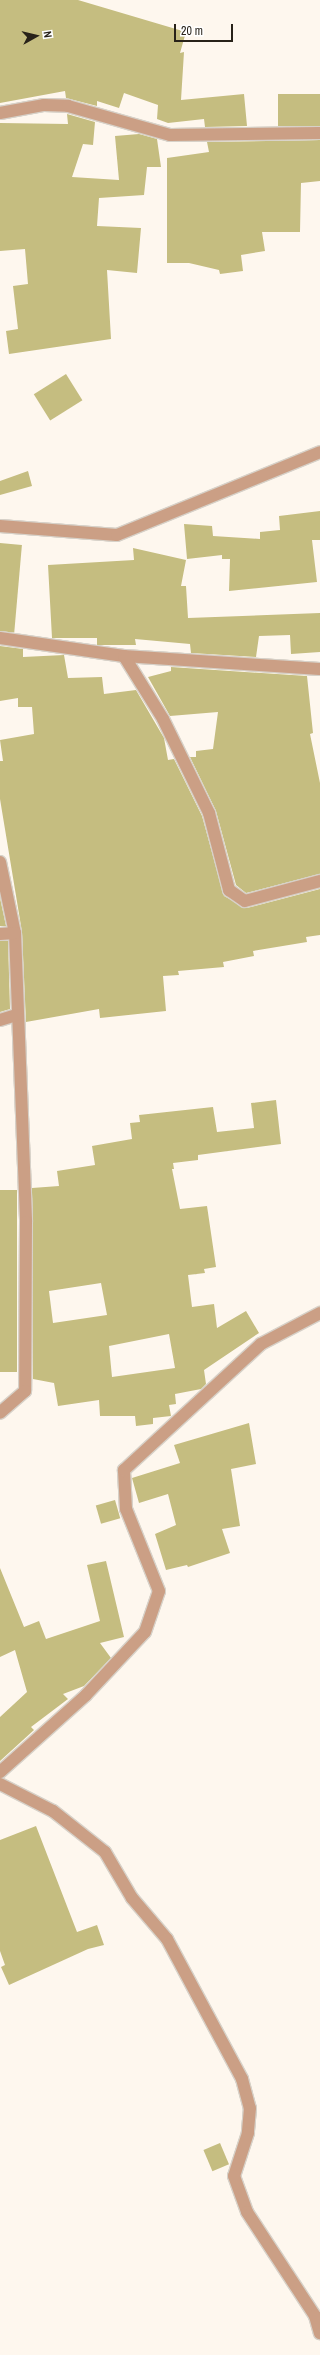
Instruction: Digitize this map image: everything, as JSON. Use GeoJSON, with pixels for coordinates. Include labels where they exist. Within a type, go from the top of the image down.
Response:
{"type":"FeatureCollection","features":[{"type":"Feature","properties":{"kind":"street"},"geometry":{"type":"LineString","coordinates":[[0,112],[44,105],[68,106],[170,135],[320,133]]}},
{"type":"Feature","properties":{"kind":"street"},"geometry":{"type":"LineString","coordinates":[[0,526],[116,535],[320,452]]}},
{"type":"Feature","properties":{"kind":"street"},"geometry":{"type":"LineString","coordinates":[[0,638],[124,656],[320,669]]}},
{"type":"Feature","properties":{"kind":"street"},"geometry":{"type":"LineString","coordinates":[[124,656],[164,719],[206,806],[229,890],[245,902],[320,881]]}},
{"type":"Feature","properties":{"kind":"street"},"geometry":{"type":"LineString","coordinates":[[0,862],[15,934],[16,1016],[26,1222],[25,1391],[0,1413]]}},
{"type":"Feature","properties":{"kind":"street"},"geometry":{"type":"LineString","coordinates":[[0,934],[15,934]]}},
{"type":"Feature","properties":{"kind":"street"},"geometry":{"type":"LineString","coordinates":[[0,1020],[16,1016]]}},
{"type":"Feature","properties":{"kind":"street"},"geometry":{"type":"LineString","coordinates":[[0,1772],[86,1695],[145,1632],[159,1591],[126,1509],[124,1470],[261,1344],[320,1313]]}},
{"type":"Feature","properties":{"kind":"street"},"geometry":{"type":"LineString","coordinates":[[0,1784],[53,1812],[105,1852],[132,1898],[167,1939],[242,2079],[250,2108],[248,2133],[234,2176],[247,2212],[314,2316],[320,2333]]}},
{"type":"Feature","properties":{"kind":"building"},"geometry":{"type":"Polygon","coordinates":[[[0,0],[78,0],[186,32],[180,53],[184,52],[181,100],[244,94],[247,126],[205,127],[204,119],[168,123],[157,119],[158,105],[124,93],[119,108],[97,101],[97,106],[66,98],[65,91],[0,103],[0,0]]]}},
{"type":"Feature","properties":{"kind":"building"},"geometry":{"type":"Polygon","coordinates":[[[278,94],[320,94],[320,126],[278,126],[278,94]]]}},
{"type":"Feature","properties":{"kind":"building"},"geometry":{"type":"Polygon","coordinates":[[[67,114],[95,122],[93,145],[83,144],[72,177],[119,180],[115,136],[139,134],[157,139],[161,167],[147,167],[144,195],[99,198],[97,226],[141,228],[137,273],[107,270],[111,339],[9,354],[6,331],[18,329],[13,286],[28,284],[25,249],[0,251],[0,123],[68,124],[67,114]]]}},
{"type":"Feature","properties":{"kind":"building"},"geometry":{"type":"Polygon","coordinates":[[[320,140],[320,181],[301,183],[300,232],[262,232],[265,251],[241,255],[243,271],[220,274],[219,270],[189,263],[167,263],[167,158],[209,152],[207,142],[320,140]]]}},
{"type":"Feature","properties":{"kind":"building"},"geometry":{"type":"Polygon","coordinates":[[[66,374],[82,400],[50,420],[34,394],[66,374]]]}},
{"type":"Feature","properties":{"kind":"building"},"geometry":{"type":"Polygon","coordinates":[[[28,471],[32,486],[0,495],[0,481],[28,471]]]}},
{"type":"Feature","properties":{"kind":"building"},"geometry":{"type":"Polygon","coordinates":[[[320,511],[320,540],[312,540],[317,582],[229,591],[230,559],[222,559],[222,555],[187,559],[184,524],[212,526],[213,536],[260,539],[260,532],[280,530],[279,516],[320,511]]]}},
{"type":"Feature","properties":{"kind":"building"},"geometry":{"type":"Polygon","coordinates":[[[0,543],[22,545],[14,633],[0,631],[0,543]]]}},
{"type":"Feature","properties":{"kind":"building"},"geometry":{"type":"Polygon","coordinates":[[[133,548],[186,560],[181,586],[186,586],[188,618],[320,613],[320,652],[291,654],[290,635],[259,636],[256,657],[191,653],[190,644],[135,639],[136,645],[97,645],[97,638],[52,638],[48,565],[134,560],[133,548]]]}},
{"type":"Feature","properties":{"kind":"building"},"geometry":{"type":"Polygon","coordinates":[[[0,646],[23,649],[23,657],[64,655],[68,678],[102,677],[104,694],[136,690],[164,738],[168,760],[174,759],[202,816],[224,896],[247,908],[320,889],[320,935],[306,937],[307,942],[253,951],[254,956],[223,962],[224,967],[178,971],[179,975],[163,976],[166,1011],[100,1018],[99,1009],[26,1022],[22,932],[0,799],[0,761],[3,761],[0,740],[34,734],[32,707],[18,707],[18,698],[0,701],[0,646]]]}},
{"type":"Feature","properties":{"kind":"building"},"geometry":{"type":"Polygon","coordinates":[[[171,667],[307,676],[313,733],[310,734],[320,783],[320,874],[246,893],[236,885],[216,811],[190,757],[196,757],[196,751],[213,749],[218,712],[170,716],[148,677],[171,671],[171,667]]]}},
{"type":"Feature","properties":{"kind":"building"},"geometry":{"type":"Polygon","coordinates":[[[0,898],[6,926],[0,926],[0,898]]]}},
{"type":"Feature","properties":{"kind":"building"},"geometry":{"type":"Polygon","coordinates":[[[0,941],[8,941],[10,1009],[0,1012],[0,941]]]}},
{"type":"Feature","properties":{"kind":"building"},"geometry":{"type":"Polygon","coordinates":[[[276,1100],[281,1144],[198,1155],[198,1160],[173,1163],[174,1169],[172,1169],[180,1209],[207,1206],[216,1267],[204,1269],[205,1273],[188,1275],[192,1307],[214,1304],[217,1328],[246,1311],[259,1333],[204,1370],[206,1384],[201,1389],[175,1394],[176,1404],[169,1405],[171,1416],[153,1418],[153,1424],[136,1426],[135,1416],[100,1416],[99,1400],[58,1406],[54,1383],[33,1379],[32,1188],[59,1186],[57,1171],[95,1165],[92,1146],[132,1139],[130,1123],[140,1122],[139,1115],[213,1107],[217,1132],[254,1128],[251,1103],[276,1100]],[[101,1283],[49,1291],[53,1323],[107,1315],[101,1283]],[[169,1334],[109,1346],[112,1377],[175,1368],[169,1334]]]}},
{"type":"Feature","properties":{"kind":"building"},"geometry":{"type":"Polygon","coordinates":[[[0,1190],[17,1190],[17,1372],[0,1372],[0,1190]]]}},
{"type":"Feature","properties":{"kind":"building"},"geometry":{"type":"Polygon","coordinates":[[[249,1423],[256,1464],[231,1469],[240,1526],[222,1529],[230,1553],[188,1567],[187,1565],[166,1570],[155,1534],[176,1525],[168,1494],[139,1503],[132,1478],[180,1463],[174,1445],[249,1423]]]}},
{"type":"Feature","properties":{"kind":"building"},"geometry":{"type":"Polygon","coordinates":[[[115,1500],[120,1518],[101,1524],[96,1506],[115,1500]]]}},
{"type":"Feature","properties":{"kind":"building"},"geometry":{"type":"Polygon","coordinates":[[[106,1561],[124,1637],[100,1643],[111,1658],[84,1686],[63,1694],[68,1699],[31,1727],[34,1730],[0,1761],[0,1717],[27,1692],[15,1650],[0,1657],[0,1568],[24,1627],[39,1621],[46,1639],[100,1621],[87,1565],[106,1561]]]}},
{"type":"Feature","properties":{"kind":"building"},"geometry":{"type":"Polygon","coordinates":[[[36,1826],[77,1932],[97,1925],[104,1945],[88,1949],[9,1985],[1,1967],[5,1965],[0,1951],[0,1840],[36,1826]]]}},
{"type":"Feature","properties":{"kind":"building"},"geometry":{"type":"Polygon","coordinates":[[[220,2143],[229,2164],[212,2171],[203,2150],[220,2143]]]}}]}
